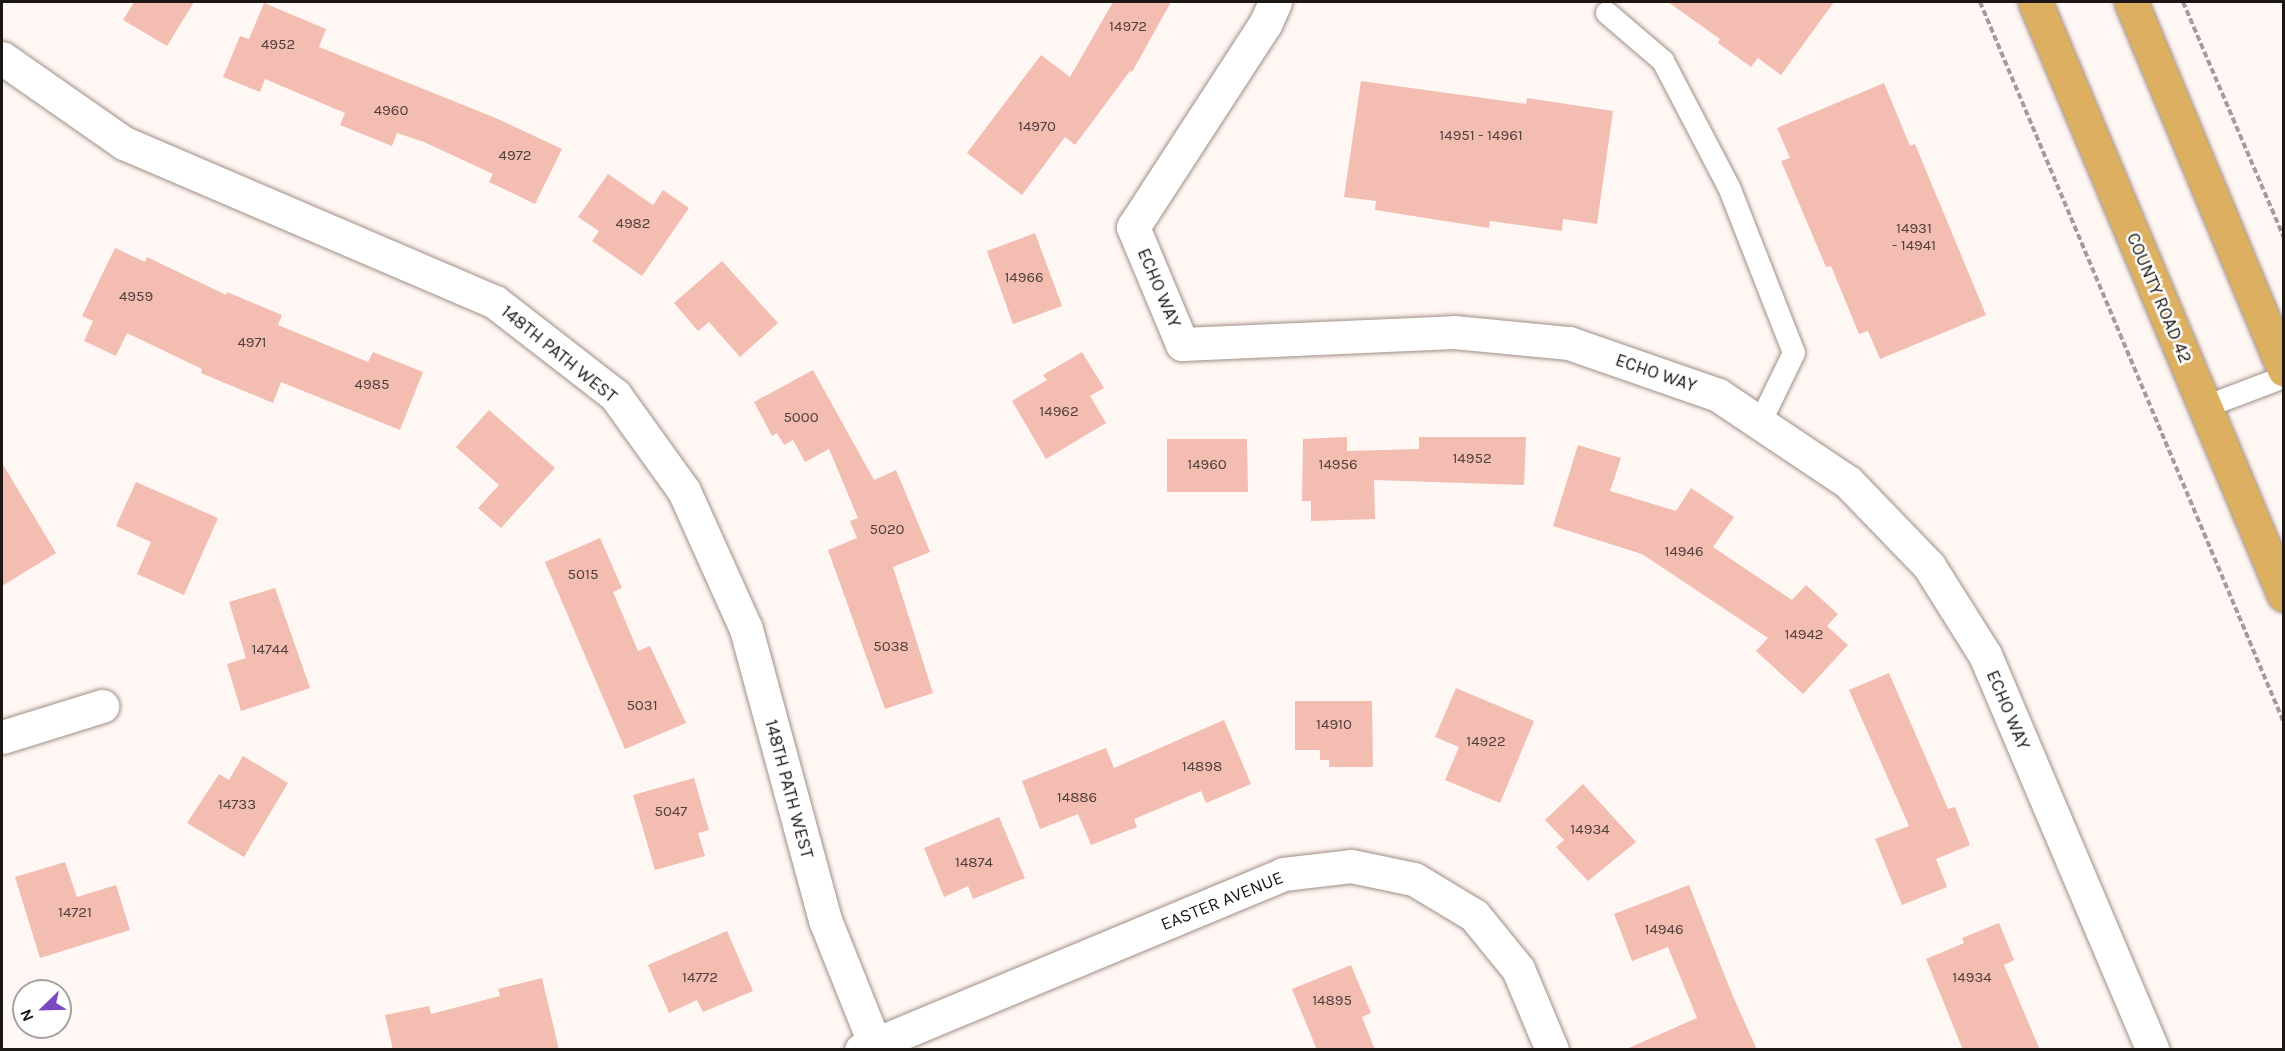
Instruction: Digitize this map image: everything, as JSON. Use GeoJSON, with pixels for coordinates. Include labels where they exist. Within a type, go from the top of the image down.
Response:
{"type":"FeatureCollection","features":[{"type":"Feature","properties":{"kind":"highway","name":"COUNTY ROAD 42"},"geometry":{"type":"LineString","coordinates":[[2035,2],[2283,595]]}},
{"type":"Feature","properties":{"kind":"highway"},"geometry":{"type":"LineString","coordinates":[[2131,2],[2283,369]]}},
{"type":"Feature","properties":{"kind":"street","name":"ECHO WAY"},"geometry":{"type":"LineString","coordinates":[[1275,2],[1265,24],[1133,227],[1182,344],[1454,332],[1569,343],[1718,395],[1848,482],[1929,566],[1985,655],[2153,1050]]}},
{"type":"Feature","properties":{"kind":"street","name":"148TH PATH WEST"},"geometry":{"type":"LineString","coordinates":[[2,58],[124,143],[495,302],[615,395],[684,491],[746,629],[825,920],[871,1048]]}},
{"type":"Feature","properties":{"kind":"street"},"geometry":{"type":"LineString","coordinates":[[2,737],[102,705]]}},
{"type":"Feature","properties":{"kind":"street","name":"EASTER AVENUE"},"geometry":{"type":"LineString","coordinates":[[871,1048],[1283,874],[1351,866],[1414,879],[1474,915],[1518,969],[1552,1050]]}},
{"type":"Feature","properties":{"kind":"lane"},"geometry":{"type":"LineString","coordinates":[[1607,13],[1664,61],[1729,187],[1794,353],[1760,423]]}},
{"type":"Feature","properties":{"kind":"lane"},"geometry":{"type":"LineString","coordinates":[[2205,407],[2283,377]]}},
{"type":"Feature","properties":{"kind":"path"},"geometry":{"type":"LineString","coordinates":[[1980,2],[2283,723]]}},
{"type":"Feature","properties":{"kind":"path"},"geometry":{"type":"LineString","coordinates":[[2184,2],[2283,238]]}},
{"type":"Feature","properties":{"kind":"building"},"geometry":{"type":"Polygon","coordinates":[[[134,2],[194,2],[167,46],[123,20],[134,2]]]}},
{"type":"Feature","properties":{"kind":"building"},"geometry":{"type":"Polygon","coordinates":[[[1113,2],[1171,2],[1132,72],[1130,71],[1075,145],[1065,137],[1022,195],[967,153],[1041,55],[1070,77],[1113,2]]]}},
{"type":"Feature","properties":{"kind":"building"},"geometry":{"type":"Polygon","coordinates":[[[1668,2],[1834,2],[1781,75],[1758,58],[1751,67],[1718,43],[1720,39],[1668,2]]]}},
{"type":"Feature","properties":{"kind":"building"},"geometry":{"type":"Polygon","coordinates":[[[264,3],[326,29],[319,47],[498,119],[562,149],[535,204],[489,182],[493,174],[424,142],[397,133],[392,146],[340,125],[345,113],[265,79],[260,92],[223,77],[240,36],[249,39],[264,3]]]}},
{"type":"Feature","properties":{"kind":"building"},"geometry":{"type":"Polygon","coordinates":[[[1361,81],[1526,104],[1527,98],[1613,111],[1597,224],[1563,219],[1562,231],[1490,221],[1489,228],[1375,210],[1376,201],[1344,197],[1361,81]]]}},
{"type":"Feature","properties":{"kind":"building"},"geometry":{"type":"Polygon","coordinates":[[[1884,83],[1910,146],[1915,144],[1986,315],[1880,359],[1868,331],[1859,334],[1831,266],[1826,267],[1781,161],[1790,158],[1777,128],[1884,83]]]}},
{"type":"Feature","properties":{"kind":"building"},"geometry":{"type":"Polygon","coordinates":[[[608,174],[653,205],[663,190],[689,208],[642,276],[592,241],[599,231],[578,217],[608,174]]]}},
{"type":"Feature","properties":{"kind":"building"},"geometry":{"type":"Polygon","coordinates":[[[1035,233],[1062,306],[1013,324],[987,251],[1035,233]]]}},
{"type":"Feature","properties":{"kind":"building"},"geometry":{"type":"Polygon","coordinates":[[[115,248],[145,262],[147,257],[226,295],[227,292],[282,315],[278,325],[368,362],[373,352],[423,372],[400,430],[281,382],[273,403],[201,373],[202,369],[127,333],[116,356],[84,341],[93,321],[82,316],[115,248]]]}},
{"type":"Feature","properties":{"kind":"building"},"geometry":{"type":"Polygon","coordinates":[[[722,261],[778,323],[740,357],[709,322],[698,331],[674,303],[722,261]]]}},
{"type":"Feature","properties":{"kind":"building"},"geometry":{"type":"Polygon","coordinates":[[[1082,352],[1104,388],[1090,396],[1106,423],[1046,459],[1012,401],[1047,380],[1043,375],[1082,352]]]}},
{"type":"Feature","properties":{"kind":"building"},"geometry":{"type":"Polygon","coordinates":[[[813,370],[874,480],[896,470],[930,552],[893,567],[933,693],[885,709],[828,550],[857,538],[850,521],[858,518],[829,449],[805,462],[793,440],[784,445],[777,433],[772,436],[754,402],[813,370]]]}},
{"type":"Feature","properties":{"kind":"building"},"geometry":{"type":"Polygon","coordinates":[[[489,410],[555,468],[501,528],[478,508],[499,485],[456,447],[489,410]]]}},
{"type":"Feature","properties":{"kind":"building"},"geometry":{"type":"Polygon","coordinates":[[[1347,437],[1347,451],[1419,449],[1419,437],[1526,437],[1524,485],[1374,480],[1375,519],[1311,521],[1311,501],[1302,501],[1303,439],[1347,437]]]}},
{"type":"Feature","properties":{"kind":"building"},"geometry":{"type":"Polygon","coordinates":[[[1167,439],[1247,439],[1248,492],[1167,492],[1167,439]]]}},
{"type":"Feature","properties":{"kind":"building"},"geometry":{"type":"Polygon","coordinates":[[[1578,445],[1621,458],[1610,491],[1676,511],[1691,488],[1734,517],[1713,547],[1792,600],[1806,585],[1838,614],[1827,626],[1848,645],[1803,694],[1756,651],[1768,638],[1642,554],[1553,526],[1578,445]]]}},
{"type":"Feature","properties":{"kind":"building"},"geometry":{"type":"Polygon","coordinates":[[[2,463],[56,553],[2,586],[2,463]]]}},
{"type":"Feature","properties":{"kind":"building"},"geometry":{"type":"Polygon","coordinates":[[[136,482],[218,518],[184,595],[137,574],[151,542],[116,526],[136,482]]]}},
{"type":"Feature","properties":{"kind":"building"},"geometry":{"type":"Polygon","coordinates":[[[600,538],[622,588],[613,592],[638,651],[650,646],[686,723],[625,749],[545,562],[600,538]]]}},
{"type":"Feature","properties":{"kind":"building"},"geometry":{"type":"Polygon","coordinates":[[[275,588],[310,688],[241,711],[227,664],[246,658],[229,602],[275,588]]]}},
{"type":"Feature","properties":{"kind":"building"},"geometry":{"type":"Polygon","coordinates":[[[1889,673],[1948,809],[1955,807],[1970,845],[1936,859],[1947,887],[1902,905],[1875,839],[1909,826],[1849,690],[1889,673]]]}},
{"type":"Feature","properties":{"kind":"building"},"geometry":{"type":"Polygon","coordinates":[[[1456,688],[1534,721],[1500,803],[1445,780],[1459,747],[1435,737],[1456,688]]]}},
{"type":"Feature","properties":{"kind":"building"},"geometry":{"type":"Polygon","coordinates":[[[1295,701],[1372,701],[1373,767],[1329,767],[1329,760],[1320,760],[1320,750],[1295,750],[1295,701]]]}},
{"type":"Feature","properties":{"kind":"building"},"geometry":{"type":"Polygon","coordinates":[[[1224,720],[1251,784],[1206,803],[1201,791],[1134,819],[1137,827],[1091,845],[1078,814],[1040,829],[1022,781],[1106,748],[1114,768],[1224,720]]]}},
{"type":"Feature","properties":{"kind":"building"},"geometry":{"type":"Polygon","coordinates":[[[243,756],[288,783],[244,857],[187,823],[219,774],[229,780],[243,756]]]}},
{"type":"Feature","properties":{"kind":"building"},"geometry":{"type":"Polygon","coordinates":[[[694,778],[709,830],[698,833],[705,856],[655,870],[633,795],[694,778]]]}},
{"type":"Feature","properties":{"kind":"building"},"geometry":{"type":"Polygon","coordinates":[[[1583,784],[1636,842],[1588,881],[1556,847],[1564,840],[1545,820],[1583,784]]]}},
{"type":"Feature","properties":{"kind":"building"},"geometry":{"type":"Polygon","coordinates":[[[999,817],[1025,878],[973,899],[968,886],[944,897],[924,848],[999,817]]]}},
{"type":"Feature","properties":{"kind":"building"},"geometry":{"type":"Polygon","coordinates":[[[65,862],[77,897],[116,885],[130,930],[40,958],[15,877],[65,862]]]}},
{"type":"Feature","properties":{"kind":"building"},"geometry":{"type":"Polygon","coordinates":[[[1689,885],[1757,1050],[1624,1050],[1697,1018],[1668,947],[1632,961],[1614,914],[1689,885]]]}},
{"type":"Feature","properties":{"kind":"building"},"geometry":{"type":"Polygon","coordinates":[[[1999,923],[2014,960],[2004,965],[2040,1050],[1963,1050],[1926,959],[1964,943],[1962,938],[1999,923]]]}},
{"type":"Feature","properties":{"kind":"building"},"geometry":{"type":"Polygon","coordinates":[[[727,931],[753,991],[703,1012],[697,1000],[669,1013],[648,965],[727,931]]]}},
{"type":"Feature","properties":{"kind":"building"},"geometry":{"type":"Polygon","coordinates":[[[1351,965],[1371,1013],[1362,1017],[1375,1050],[1317,1050],[1292,989],[1351,965]]]}},
{"type":"Feature","properties":{"kind":"building"},"geometry":{"type":"Polygon","coordinates":[[[542,978],[559,1050],[393,1050],[385,1015],[429,1006],[431,1014],[500,996],[498,989],[542,978]]]}}]}
